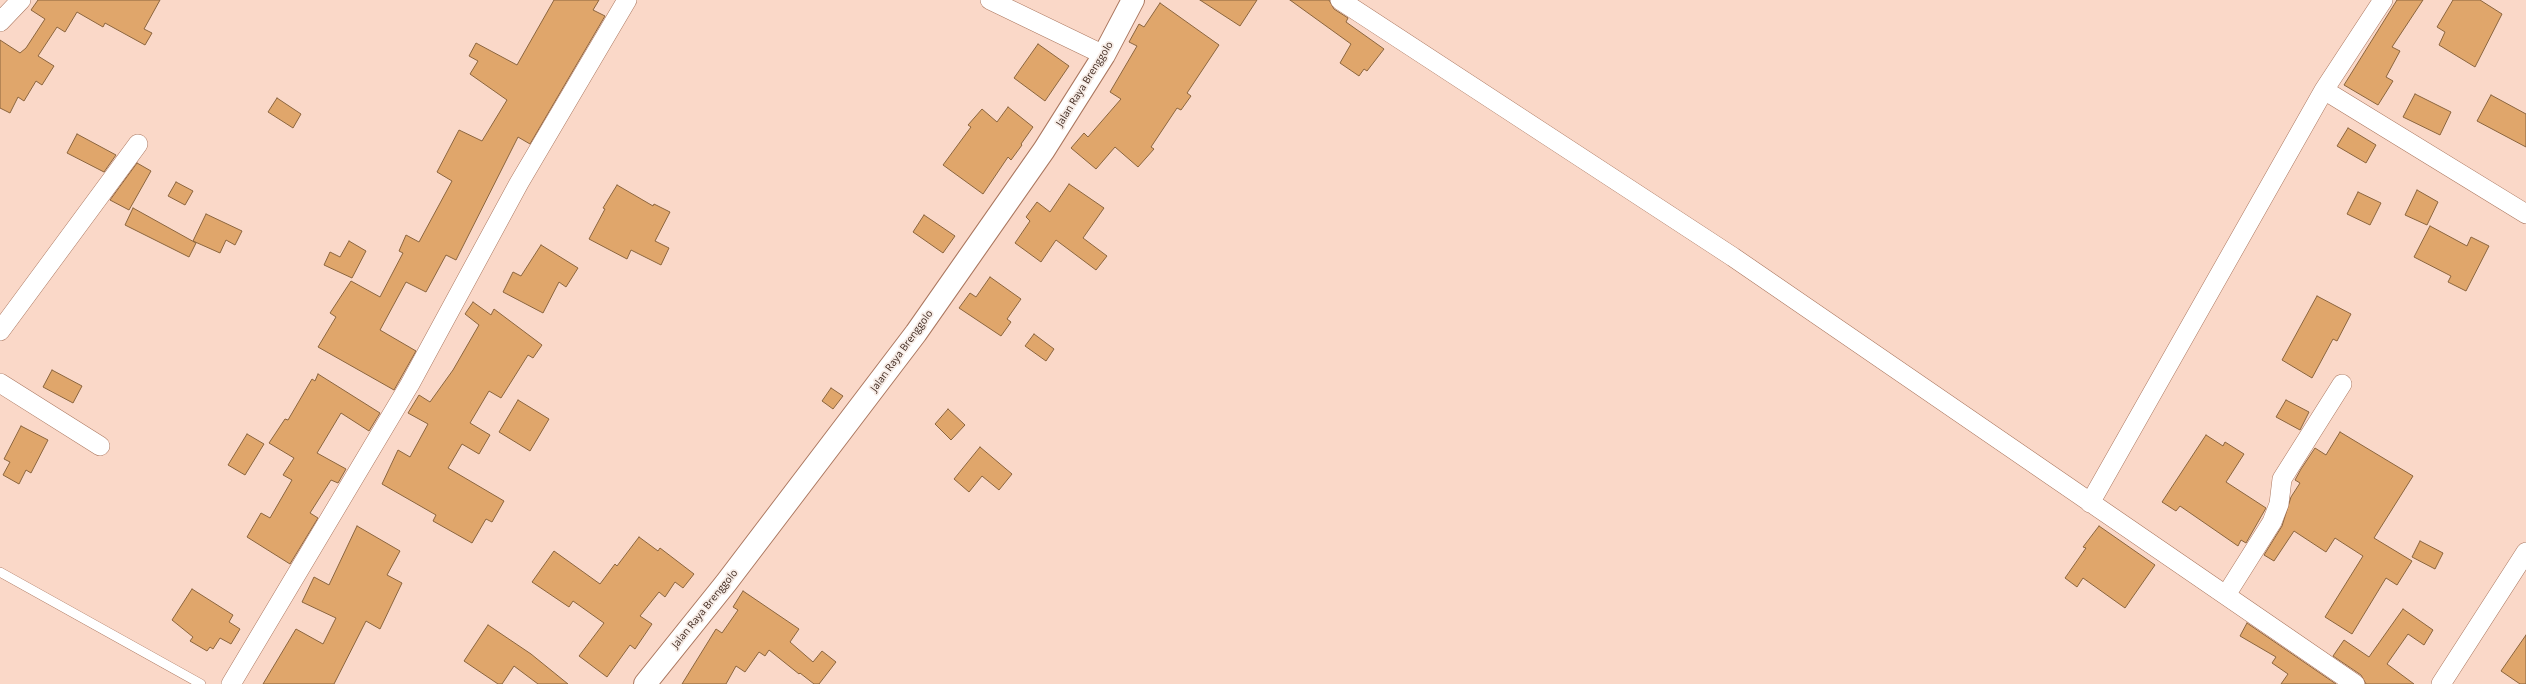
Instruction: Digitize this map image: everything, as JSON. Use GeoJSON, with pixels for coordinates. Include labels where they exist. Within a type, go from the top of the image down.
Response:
{"type":"FeatureCollection","features":[{"type":"Feature","properties":{"kind":"main road","name":"Jalan Raya Brenggolo"},"geometry":{"type":"LineString","coordinates":[[645,684],[726,583],[916,333],[1044,150],[1104,55],[1133,0]]}},
{"type":"Feature","properties":{"kind":"street"},"geometry":{"type":"LineString","coordinates":[[0,22],[21,0]]}},
{"type":"Feature","properties":{"kind":"street"},"geometry":{"type":"LineString","coordinates":[[231,684],[410,384],[519,183],[627,0]]}},
{"type":"Feature","properties":{"kind":"street"},"geometry":{"type":"LineString","coordinates":[[990,0],[1104,55]]}},
{"type":"Feature","properties":{"kind":"street"},"geometry":{"type":"LineString","coordinates":[[1340,0],[1733,257],[2355,684]]}},
{"type":"Feature","properties":{"kind":"street"},"geometry":{"type":"LineString","coordinates":[[2090,503],[2324,90],[2384,0]]}},
{"type":"Feature","properties":{"kind":"street"},"geometry":{"type":"LineString","coordinates":[[2324,90],[2526,214]]}},
{"type":"Feature","properties":{"kind":"street"},"geometry":{"type":"LineString","coordinates":[[0,331],[138,144]]}},
{"type":"Feature","properties":{"kind":"street"},"geometry":{"type":"LineString","coordinates":[[0,382],[100,446]]}},
{"type":"Feature","properties":{"kind":"street"},"geometry":{"type":"LineString","coordinates":[[2226,595],[2272,522],[2279,504],[2282,479],[2342,384]]}},
{"type":"Feature","properties":{"kind":"street"},"geometry":{"type":"LineString","coordinates":[[2441,684],[2526,552]]}},
{"type":"Feature","properties":{"kind":"lane"},"geometry":{"type":"LineString","coordinates":[[0,572],[201,684]]}},
{"type":"Feature","properties":{"kind":"building"},"geometry":{"type":"Polygon","coordinates":[[[38,0],[160,0],[144,29],[152,33],[145,45],[105,23],[103,27],[77,12],[65,32],[57,27],[38,56],[54,66],[42,85],[36,81],[24,101],[18,97],[10,113],[0,108],[0,40],[20,53],[26,48],[45,19],[31,10],[38,0]]]}},
{"type":"Feature","properties":{"kind":"building"},"geometry":{"type":"Polygon","coordinates":[[[554,0],[599,0],[593,10],[605,16],[530,144],[518,137],[456,260],[446,255],[426,292],[406,282],[380,330],[416,351],[394,390],[318,347],[336,317],[330,313],[351,281],[380,297],[403,253],[399,251],[406,235],[419,242],[452,181],[437,172],[459,130],[482,141],[507,100],[470,74],[478,61],[469,56],[476,43],[517,65],[554,0]]]}},
{"type":"Feature","properties":{"kind":"building"},"geometry":{"type":"Polygon","coordinates":[[[1200,0],[1257,0],[1240,26],[1200,0]]]}},
{"type":"Feature","properties":{"kind":"building"},"geometry":{"type":"Polygon","coordinates":[[[1290,0],[1329,0],[1334,9],[1348,18],[1346,22],[1384,49],[1367,71],[1364,69],[1359,76],[1340,63],[1351,44],[1290,0]]]}},
{"type":"Feature","properties":{"kind":"building"},"geometry":{"type":"Polygon","coordinates":[[[2397,0],[2423,0],[2392,47],[2400,51],[2386,77],[2393,81],[2378,105],[2344,85],[2397,0]]]}},
{"type":"Feature","properties":{"kind":"building"},"geometry":{"type":"Polygon","coordinates":[[[2453,0],[2480,0],[2502,14],[2475,67],[2439,45],[2445,32],[2437,27],[2453,0]]]}},
{"type":"Feature","properties":{"kind":"building"},"geometry":{"type":"Polygon","coordinates":[[[1160,3],[1219,45],[1187,93],[1191,96],[1181,110],[1177,108],[1151,147],[1154,149],[1138,167],[1115,147],[1096,169],[1071,148],[1084,133],[1088,137],[1121,99],[1110,92],[1137,46],[1129,42],[1139,24],[1144,27],[1160,3]]]}},
{"type":"Feature","properties":{"kind":"building"},"geometry":{"type":"Polygon","coordinates":[[[1038,44],[1069,66],[1045,101],[1014,78],[1038,44]]]}},
{"type":"Feature","properties":{"kind":"building"},"geometry":{"type":"Polygon","coordinates":[[[2415,94],[2451,112],[2440,135],[2403,117],[2415,94]]]}},
{"type":"Feature","properties":{"kind":"building"},"geometry":{"type":"Polygon","coordinates":[[[2491,95],[2526,114],[2526,147],[2477,121],[2491,95]]]}},
{"type":"Feature","properties":{"kind":"building"},"geometry":{"type":"Polygon","coordinates":[[[277,98],[301,114],[293,128],[268,112],[277,98]]]}},
{"type":"Feature","properties":{"kind":"building"},"geometry":{"type":"Polygon","coordinates":[[[1008,107],[1033,127],[1011,160],[1008,157],[983,194],[943,165],[971,127],[968,125],[982,109],[997,122],[1008,107]]]}},
{"type":"Feature","properties":{"kind":"building"},"geometry":{"type":"Polygon","coordinates":[[[2348,128],[2376,145],[2366,163],[2337,146],[2348,128]]]}},
{"type":"Feature","properties":{"kind":"building"},"geometry":{"type":"Polygon","coordinates":[[[77,134],[116,155],[104,172],[67,153],[77,134]]]}},
{"type":"Feature","properties":{"kind":"building"},"geometry":{"type":"Polygon","coordinates":[[[137,163],[151,171],[129,210],[110,200],[137,163]]]}},
{"type":"Feature","properties":{"kind":"building"},"geometry":{"type":"Polygon","coordinates":[[[176,182],[193,191],[185,205],[168,196],[176,182]]]}},
{"type":"Feature","properties":{"kind":"building"},"geometry":{"type":"Polygon","coordinates":[[[1069,184],[1104,208],[1083,238],[1107,256],[1096,270],[1056,240],[1041,262],[1015,243],[1030,221],[1026,217],[1037,202],[1050,212],[1069,184]]]}},
{"type":"Feature","properties":{"kind":"building"},"geometry":{"type":"Polygon","coordinates":[[[617,185],[653,206],[654,204],[670,212],[655,241],[669,248],[661,265],[631,250],[627,259],[589,239],[605,209],[603,208],[617,185]]]}},
{"type":"Feature","properties":{"kind":"building"},"geometry":{"type":"Polygon","coordinates":[[[2417,190],[2438,202],[2427,225],[2405,215],[2417,190]]]}},
{"type":"Feature","properties":{"kind":"building"},"geometry":{"type":"Polygon","coordinates":[[[2358,192],[2381,203],[2370,225],[2347,214],[2358,192]]]}},
{"type":"Feature","properties":{"kind":"building"},"geometry":{"type":"Polygon","coordinates":[[[133,208],[196,243],[189,257],[125,225],[133,208]]]}},
{"type":"Feature","properties":{"kind":"building"},"geometry":{"type":"Polygon","coordinates":[[[206,214],[242,231],[235,245],[226,240],[220,253],[193,241],[206,214]]]}},
{"type":"Feature","properties":{"kind":"building"},"geometry":{"type":"Polygon","coordinates":[[[924,215],[955,236],[943,253],[913,232],[924,215]]]}},
{"type":"Feature","properties":{"kind":"building"},"geometry":{"type":"Polygon","coordinates":[[[2430,226],[2467,246],[2471,237],[2489,246],[2466,291],[2448,282],[2451,276],[2414,257],[2430,226]]]}},
{"type":"Feature","properties":{"kind":"building"},"geometry":{"type":"Polygon","coordinates":[[[349,241],[366,251],[352,278],[324,265],[330,252],[340,257],[349,241]]]}},
{"type":"Feature","properties":{"kind":"building"},"geometry":{"type":"Polygon","coordinates":[[[541,245],[578,268],[566,287],[559,282],[543,313],[503,292],[513,272],[521,276],[541,245]]]}},
{"type":"Feature","properties":{"kind":"building"},"geometry":{"type":"Polygon","coordinates":[[[990,277],[1021,299],[1007,319],[1011,322],[1001,336],[959,308],[970,293],[976,297],[990,277]]]}},
{"type":"Feature","properties":{"kind":"building"},"geometry":{"type":"Polygon","coordinates":[[[2317,296],[2351,314],[2337,341],[2333,339],[2312,378],[2282,360],[2317,296]]]}},
{"type":"Feature","properties":{"kind":"building"},"geometry":{"type":"Polygon","coordinates":[[[473,302],[491,315],[494,309],[542,345],[533,358],[528,355],[501,398],[489,391],[470,423],[490,435],[479,454],[462,444],[448,468],[504,501],[492,522],[486,519],[472,543],[433,521],[436,515],[382,484],[398,450],[410,457],[428,424],[408,413],[419,395],[430,402],[453,370],[479,325],[465,314],[473,302]]]}},
{"type":"Feature","properties":{"kind":"building"},"geometry":{"type":"Polygon","coordinates":[[[1034,334],[1054,349],[1046,361],[1025,346],[1034,334]]]}},
{"type":"Feature","properties":{"kind":"building"},"geometry":{"type":"Polygon","coordinates":[[[52,370],[82,386],[73,403],[43,387],[52,370]]]}},
{"type":"Feature","properties":{"kind":"building"},"geometry":{"type":"Polygon","coordinates":[[[318,374],[380,413],[369,431],[341,413],[317,453],[346,469],[338,483],[331,480],[310,513],[318,518],[290,564],[247,537],[261,513],[270,518],[292,480],[283,475],[294,458],[269,443],[285,419],[288,420],[312,379],[315,381],[318,374]]]}},
{"type":"Feature","properties":{"kind":"building"},"geometry":{"type":"Polygon","coordinates":[[[831,388],[843,396],[833,409],[822,401],[831,388]]]}},
{"type":"Feature","properties":{"kind":"building"},"geometry":{"type":"Polygon","coordinates":[[[518,400],[549,419],[530,451],[499,432],[518,400]]]}},
{"type":"Feature","properties":{"kind":"building"},"geometry":{"type":"Polygon","coordinates":[[[2286,400],[2309,412],[2300,430],[2276,417],[2286,400]]]}},
{"type":"Feature","properties":{"kind":"building"},"geometry":{"type":"Polygon","coordinates":[[[948,409],[965,425],[951,440],[935,424],[948,409]]]}},
{"type":"Feature","properties":{"kind":"building"},"geometry":{"type":"Polygon","coordinates":[[[21,426],[48,440],[31,473],[26,470],[19,484],[3,475],[10,462],[4,459],[21,426]]]}},
{"type":"Feature","properties":{"kind":"building"},"geometry":{"type":"Polygon","coordinates":[[[2340,432],[2413,476],[2374,538],[2412,561],[2397,585],[2386,578],[2352,634],[2325,617],[2363,556],[2335,538],[2326,552],[2294,531],[2274,561],[2264,555],[2282,526],[2291,497],[2300,483],[2295,480],[2301,469],[2315,448],[2326,455],[2340,432]]]}},
{"type":"Feature","properties":{"kind":"building"},"geometry":{"type":"Polygon","coordinates":[[[247,434],[264,444],[245,475],[228,465],[247,434]]]}},
{"type":"Feature","properties":{"kind":"building"},"geometry":{"type":"Polygon","coordinates":[[[2206,435],[2223,446],[2225,442],[2244,454],[2226,482],[2266,508],[2246,543],[2241,540],[2238,546],[2180,506],[2176,511],[2162,502],[2206,435]]]}},
{"type":"Feature","properties":{"kind":"building"},"geometry":{"type":"Polygon","coordinates":[[[980,447],[1012,474],[999,490],[982,476],[969,492],[954,479],[980,447]]]}},
{"type":"Feature","properties":{"kind":"building"},"geometry":{"type":"Polygon","coordinates":[[[357,526],[400,551],[387,575],[402,583],[380,629],[366,621],[334,684],[263,684],[296,629],[323,644],[336,618],[302,602],[314,577],[329,585],[357,526]]]}},
{"type":"Feature","properties":{"kind":"building"},"geometry":{"type":"Polygon","coordinates":[[[2099,526],[2155,565],[2125,608],[2083,578],[2077,587],[2065,578],[2086,548],[2083,547],[2099,526]]]}},
{"type":"Feature","properties":{"kind":"building"},"geometry":{"type":"Polygon","coordinates":[[[639,537],[658,551],[660,548],[694,574],[683,588],[675,582],[665,597],[659,592],[640,616],[652,624],[635,649],[630,645],[607,677],[579,656],[604,623],[573,601],[569,607],[532,582],[554,551],[600,584],[615,564],[617,566],[639,537]]]}},
{"type":"Feature","properties":{"kind":"building"},"geometry":{"type":"Polygon","coordinates":[[[2420,541],[2443,553],[2435,569],[2412,557],[2420,541]]]}},
{"type":"Feature","properties":{"kind":"building"},"geometry":{"type":"Polygon","coordinates":[[[192,589],[233,615],[229,622],[240,629],[231,644],[220,638],[213,649],[210,647],[207,651],[190,641],[193,637],[172,620],[192,589]]]}},
{"type":"Feature","properties":{"kind":"building"},"geometry":{"type":"Polygon","coordinates":[[[743,591],[799,629],[790,642],[813,662],[822,651],[836,662],[819,684],[814,684],[800,673],[799,674],[769,650],[765,656],[759,652],[745,672],[736,666],[726,684],[682,684],[716,629],[722,633],[738,610],[733,607],[743,591]]]}},
{"type":"Feature","properties":{"kind":"building"},"geometry":{"type":"Polygon","coordinates":[[[2403,609],[2433,630],[2424,645],[2408,634],[2387,664],[2414,684],[2366,684],[2361,675],[2333,656],[2344,640],[2369,657],[2403,609]]]}},
{"type":"Feature","properties":{"kind":"building"},"geometry":{"type":"Polygon","coordinates":[[[2247,623],[2336,684],[2281,684],[2288,674],[2272,663],[2276,657],[2240,636],[2247,623]]]}},
{"type":"Feature","properties":{"kind":"building"},"geometry":{"type":"Polygon","coordinates":[[[488,625],[531,654],[568,684],[538,684],[514,666],[502,684],[498,684],[464,661],[488,625]]]}},
{"type":"Feature","properties":{"kind":"building"},"geometry":{"type":"Polygon","coordinates":[[[2526,635],[2526,684],[2520,684],[2501,671],[2526,635]]]}}]}
